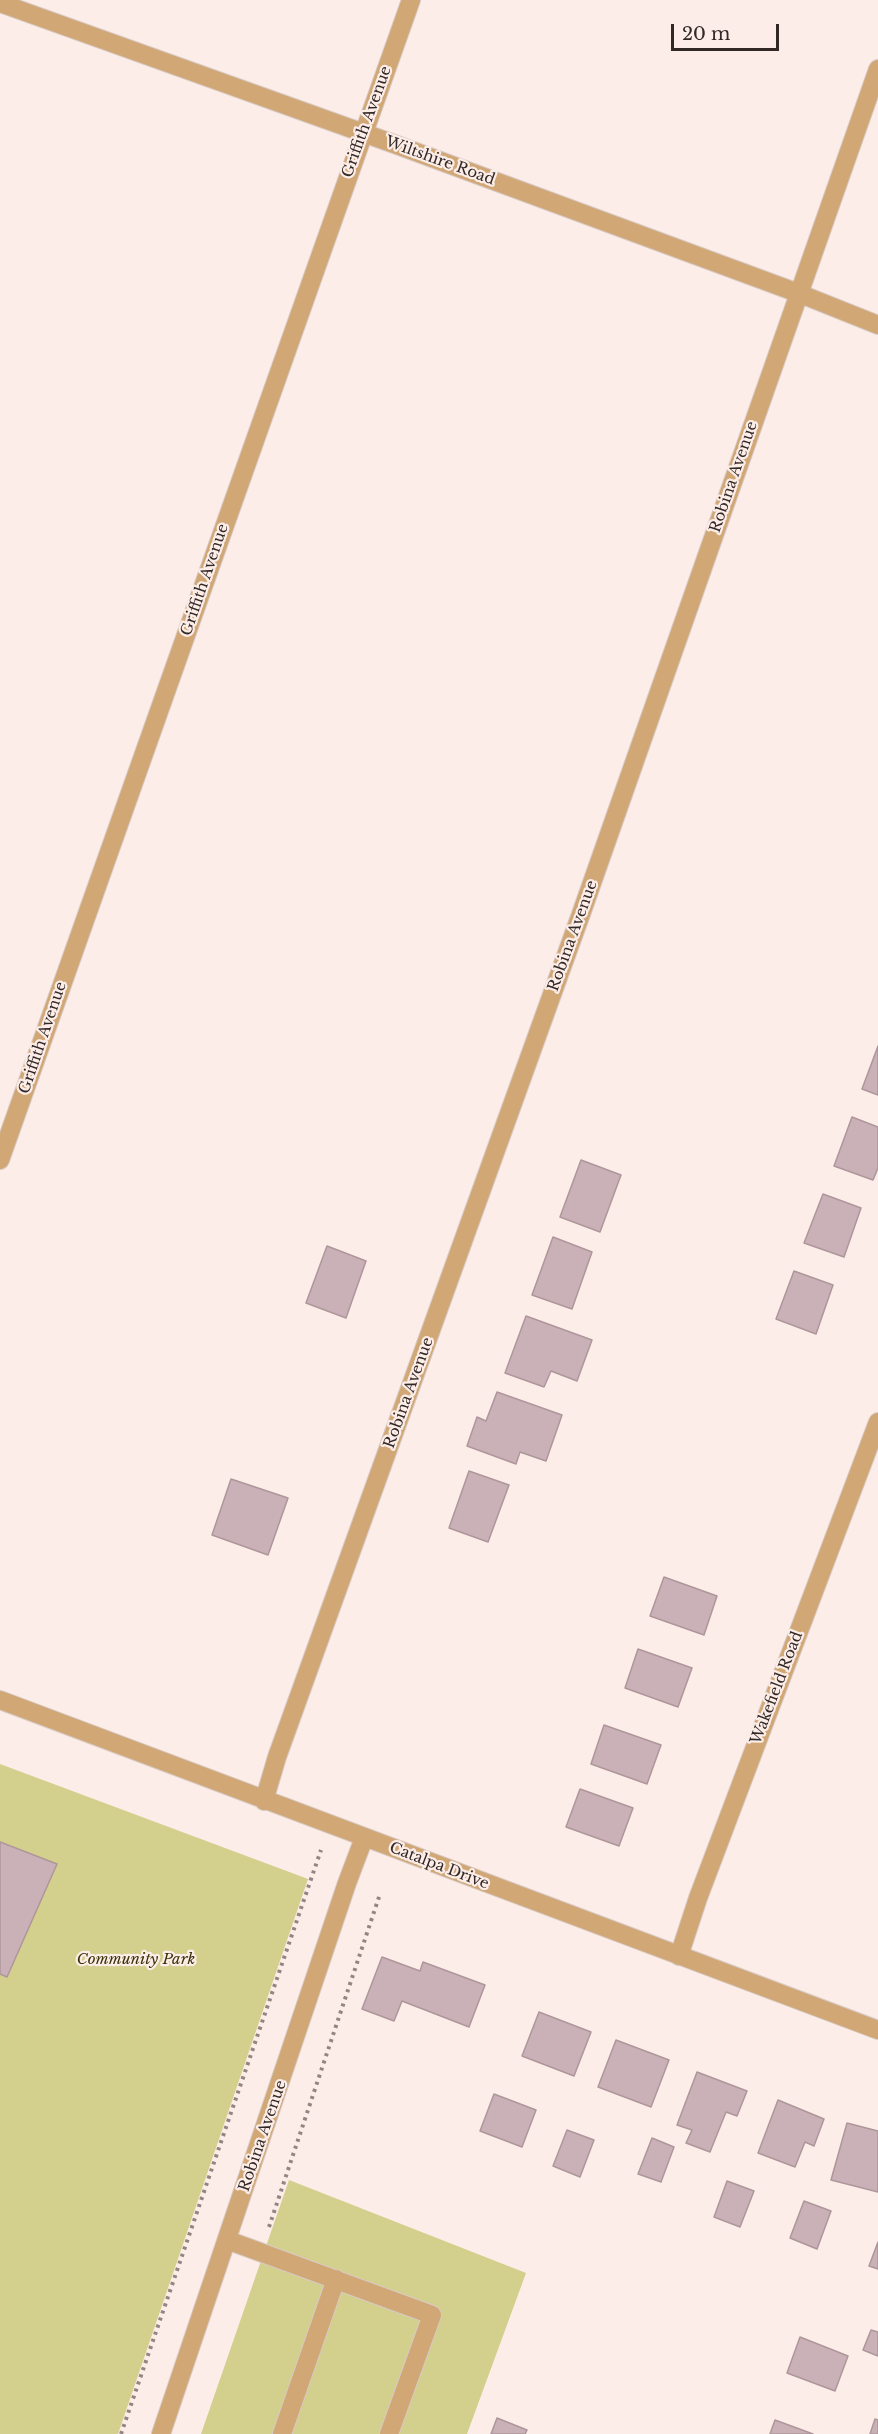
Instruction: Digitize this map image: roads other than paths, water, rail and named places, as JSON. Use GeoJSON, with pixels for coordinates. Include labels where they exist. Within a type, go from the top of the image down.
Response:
{"type":"FeatureCollection","features":[{"type":"Feature","properties":{"kind":"street","name":"Griffith Avenue"},"geometry":{"type":"LineString","coordinates":[[0,1160],[411,0]]}},
{"type":"Feature","properties":{"kind":"street","name":"Wiltshire Road"},"geometry":{"type":"LineString","coordinates":[[0,3],[364,133],[798,293],[878,325]]}},
{"type":"Feature","properties":{"kind":"street","name":"Robina Avenue"},"geometry":{"type":"LineString","coordinates":[[264,1801],[277,1757],[581,914],[878,69]]}},
{"type":"Feature","properties":{"kind":"street","name":"Wakefield Road"},"geometry":{"type":"LineString","coordinates":[[679,1956],[698,1898],[878,1422]]}},
{"type":"Feature","properties":{"kind":"street","name":"Catalpa Drive"},"geometry":{"type":"LineString","coordinates":[[0,1700],[878,2030]]}},
{"type":"Feature","properties":{"kind":"street","name":"Robina Avenue"},"geometry":{"type":"LineString","coordinates":[[161,2434],[364,1838]]}},
{"type":"Feature","properties":{"kind":"street"},"geometry":{"type":"LineString","coordinates":[[227,2240],[432,2315],[389,2434]]}},
{"type":"Feature","properties":{"kind":"street"},"geometry":{"type":"LineString","coordinates":[[282,2434],[336,2279]]}},
{"type":"Feature","properties":{"kind":"park label","name":"Community Park"},"geometry":{"type":"Point","coordinates":[136,1960]}}]}
